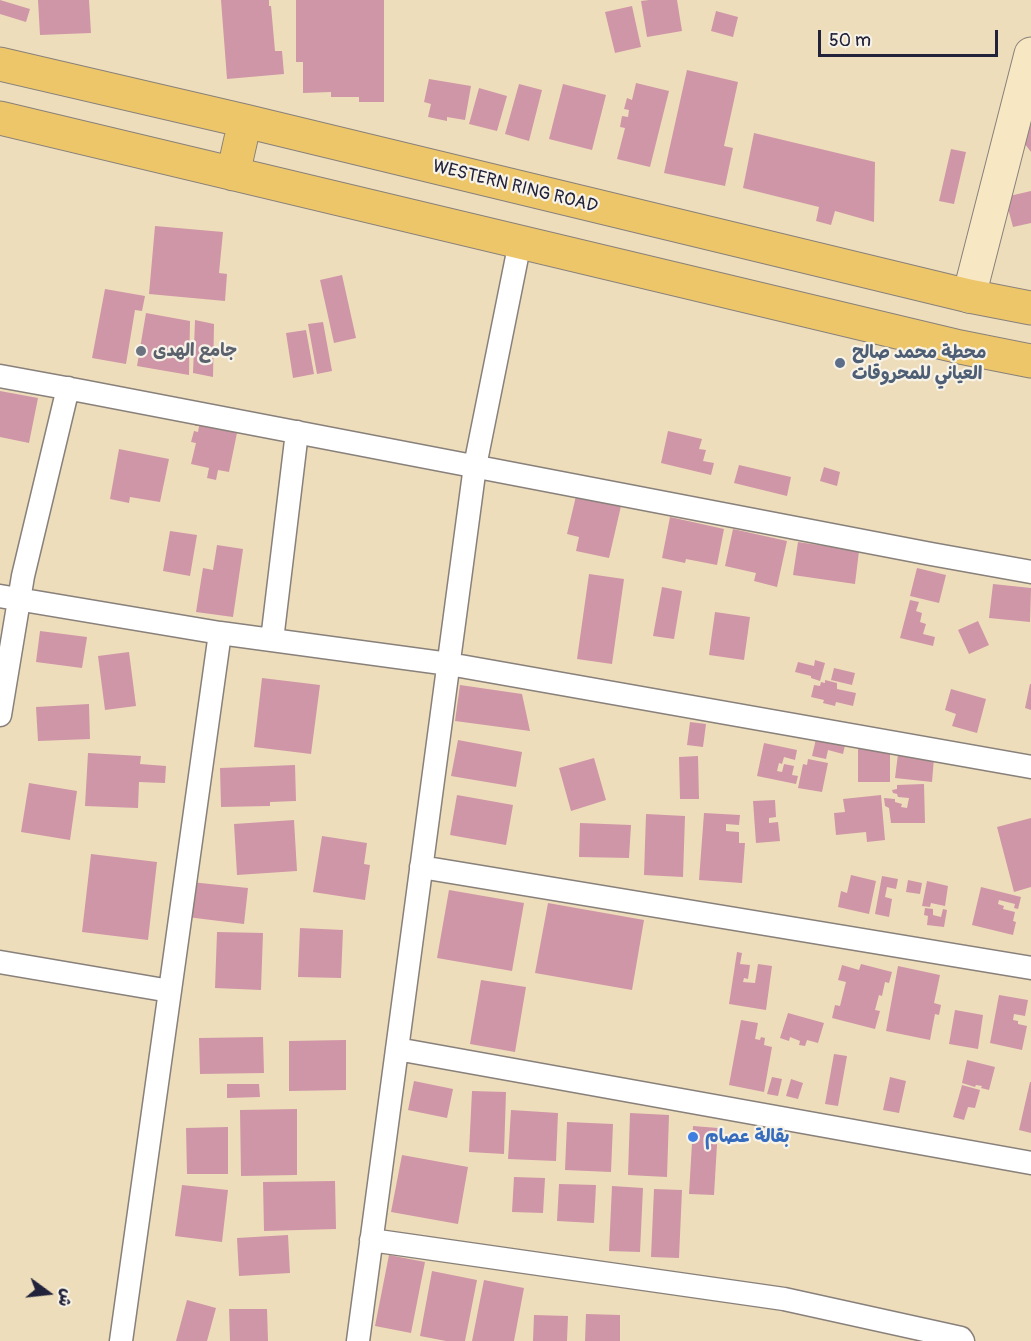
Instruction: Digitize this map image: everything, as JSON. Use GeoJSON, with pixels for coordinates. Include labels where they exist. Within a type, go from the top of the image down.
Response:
{"type":"FeatureCollection","features":[{"type":"Feature","properties":{"kind":"main road","name":"WESTERN RING ROAD"},"geometry":{"type":"LineString","coordinates":[[0,64],[969,296],[1031,308]]}},
{"type":"Feature","properties":{"kind":"main road"},"geometry":{"type":"LineString","coordinates":[[0,118],[960,347],[1031,361]]}},
{"type":"Feature","properties":{"kind":"main road"},"geometry":{"type":"LineString","coordinates":[[233,174],[245,121]]}},
{"type":"Feature","properties":{"kind":"street"},"geometry":{"type":"LineString","coordinates":[[969,296],[1031,54]]}},
{"type":"Feature","properties":{"kind":"street"},"geometry":{"type":"LineString","coordinates":[[358,1341],[475,466],[520,242]]}},
{"type":"Feature","properties":{"kind":"street"},"geometry":{"type":"LineString","coordinates":[[0,376],[1031,572]]}},
{"type":"Feature","properties":{"kind":"street"},"geometry":{"type":"LineString","coordinates":[[0,715],[10,598],[24,576],[68,388]]}},
{"type":"Feature","properties":{"kind":"street"},"geometry":{"type":"LineString","coordinates":[[272,640],[297,432]]}},
{"type":"Feature","properties":{"kind":"street"},"geometry":{"type":"LineString","coordinates":[[10,598],[220,633],[448,664],[1031,767]]}},
{"type":"Feature","properties":{"kind":"street"},"geometry":{"type":"LineString","coordinates":[[121,1341],[220,633]]}},
{"type":"Feature","properties":{"kind":"street"},"geometry":{"type":"LineString","coordinates":[[421,867],[1031,968]]}},
{"type":"Feature","properties":{"kind":"street"},"geometry":{"type":"LineString","coordinates":[[0,962],[170,991]]}},
{"type":"Feature","properties":{"kind":"street"},"geometry":{"type":"LineString","coordinates":[[397,1048],[1031,1163]]}},
{"type":"Feature","properties":{"kind":"street"},"geometry":{"type":"LineString","coordinates":[[372,1240],[784,1299],[961,1338],[963,1341]]}},
{"type":"Feature","properties":{"kind":"building"},"geometry":{"type":"Polygon","coordinates":[[[0,0],[30,9],[26,22],[0,14],[0,0]]]}},
{"type":"Feature","properties":{"kind":"building"},"geometry":{"type":"Polygon","coordinates":[[[38,0],[89,0],[91,33],[40,35],[38,0]]]}},
{"type":"Feature","properties":{"kind":"building"},"geometry":{"type":"Polygon","coordinates":[[[221,0],[269,0],[275,51],[282,51],[284,74],[227,79],[221,0]]]}},
{"type":"Feature","properties":{"kind":"building"},"geometry":{"type":"Polygon","coordinates":[[[296,0],[384,0],[384,102],[359,102],[359,97],[331,97],[331,92],[303,93],[303,62],[296,62],[296,0]]]}},
{"type":"Feature","properties":{"kind":"building"},"geometry":{"type":"Polygon","coordinates":[[[677,0],[682,31],[647,37],[641,1],[677,0]]]}},
{"type":"Feature","properties":{"kind":"building"},"geometry":{"type":"Polygon","coordinates":[[[632,6],[641,47],[615,53],[605,12],[632,6]]]}},
{"type":"Feature","properties":{"kind":"building"},"geometry":{"type":"Polygon","coordinates":[[[716,11],[738,17],[733,37],[711,31],[716,11]]]}},
{"type":"Feature","properties":{"kind":"building"},"geometry":{"type":"Polygon","coordinates":[[[687,70],[738,82],[724,146],[733,148],[725,186],[664,173],[687,70]]]}},
{"type":"Feature","properties":{"kind":"building"},"geometry":{"type":"Polygon","coordinates":[[[429,79],[471,86],[465,120],[447,117],[447,121],[428,117],[431,104],[424,102],[429,79]]]}},
{"type":"Feature","properties":{"kind":"building"},"geometry":{"type":"Polygon","coordinates":[[[636,83],[669,91],[650,167],[617,159],[625,128],[620,127],[622,116],[628,117],[629,110],[624,109],[627,98],[632,100],[636,83]]]}},
{"type":"Feature","properties":{"kind":"building"},"geometry":{"type":"Polygon","coordinates":[[[519,84],[542,90],[529,141],[505,134],[519,84]]]}},
{"type":"Feature","properties":{"kind":"building"},"geometry":{"type":"Polygon","coordinates":[[[563,84],[606,95],[592,150],[549,139],[563,84]]]}},
{"type":"Feature","properties":{"kind":"building"},"geometry":{"type":"Polygon","coordinates":[[[479,88],[507,96],[497,131],[469,124],[479,88]]]}},
{"type":"Feature","properties":{"kind":"building"},"geometry":{"type":"Polygon","coordinates":[[[1031,125],[1031,152],[1018,135],[1031,125]]]}},
{"type":"Feature","properties":{"kind":"building"},"geometry":{"type":"Polygon","coordinates":[[[754,133],[875,162],[874,222],[835,211],[831,225],[816,221],[819,207],[743,188],[754,133]]]}},
{"type":"Feature","properties":{"kind":"building"},"geometry":{"type":"Polygon","coordinates":[[[951,149],[966,152],[954,204],[939,201],[951,149]]]}},
{"type":"Feature","properties":{"kind":"building"},"geometry":{"type":"Polygon","coordinates":[[[1031,191],[1031,223],[1013,227],[1005,197],[1031,191]]]}},
{"type":"Feature","properties":{"kind":"building"},"geometry":{"type":"Polygon","coordinates":[[[155,226],[223,232],[219,273],[227,274],[225,301],[149,294],[155,226]]]}},
{"type":"Feature","properties":{"kind":"building"},"geometry":{"type":"Polygon","coordinates":[[[342,275],[356,338],[334,343],[320,280],[342,275]]]}},
{"type":"Feature","properties":{"kind":"building"},"geometry":{"type":"Polygon","coordinates":[[[105,289],[145,296],[142,311],[135,310],[126,364],[92,358],[105,289]]]}},
{"type":"Feature","properties":{"kind":"building"},"geometry":{"type":"Polygon","coordinates":[[[146,313],[190,321],[189,375],[137,366],[146,313]]]}},
{"type":"Feature","properties":{"kind":"building"},"geometry":{"type":"Polygon","coordinates":[[[195,320],[214,324],[213,377],[193,373],[195,320]]]}},
{"type":"Feature","properties":{"kind":"building"},"geometry":{"type":"Polygon","coordinates":[[[323,322],[332,371],[317,374],[308,324],[323,322]]]}},
{"type":"Feature","properties":{"kind":"building"},"geometry":{"type":"Polygon","coordinates":[[[306,330],[314,374],[293,378],[286,333],[306,330]]]}},
{"type":"Feature","properties":{"kind":"building"},"geometry":{"type":"Polygon","coordinates":[[[0,391],[38,398],[29,443],[0,437],[0,391]]]}},
{"type":"Feature","properties":{"kind":"building"},"geometry":{"type":"Polygon","coordinates":[[[196,420],[238,428],[229,472],[218,470],[216,480],[207,478],[209,468],[191,464],[196,443],[191,442],[194,431],[198,432],[199,426],[195,426],[196,420]]]}},
{"type":"Feature","properties":{"kind":"building"},"geometry":{"type":"Polygon","coordinates":[[[668,431],[702,439],[699,449],[706,450],[703,461],[714,463],[711,475],[661,463],[668,431]]]}},
{"type":"Feature","properties":{"kind":"building"},"geometry":{"type":"Polygon","coordinates":[[[119,449],[169,459],[160,502],[130,497],[129,503],[110,499],[119,449]]]}},
{"type":"Feature","properties":{"kind":"building"},"geometry":{"type":"Polygon","coordinates":[[[739,465],[791,477],[787,496],[734,483],[739,465]]]}},
{"type":"Feature","properties":{"kind":"building"},"geometry":{"type":"Polygon","coordinates":[[[824,467],[840,472],[837,486],[820,481],[824,467]]]}},
{"type":"Feature","properties":{"kind":"building"},"geometry":{"type":"Polygon","coordinates":[[[576,496],[621,506],[609,558],[576,551],[579,537],[567,534],[576,496]]]}},
{"type":"Feature","properties":{"kind":"building"},"geometry":{"type":"Polygon","coordinates":[[[670,517],[724,529],[717,565],[686,559],[685,563],[662,558],[670,517]]]}},
{"type":"Feature","properties":{"kind":"building"},"geometry":{"type":"Polygon","coordinates":[[[733,529],[787,541],[777,587],[754,581],[756,573],[725,566],[733,529]]]}},
{"type":"Feature","properties":{"kind":"building"},"geometry":{"type":"Polygon","coordinates":[[[170,531],[197,535],[190,576],[163,571],[170,531]]]}},
{"type":"Feature","properties":{"kind":"building"},"geometry":{"type":"Polygon","coordinates":[[[798,542],[859,551],[855,584],[793,575],[798,542]]]}},
{"type":"Feature","properties":{"kind":"building"},"geometry":{"type":"Polygon","coordinates":[[[217,545],[243,549],[233,617],[196,612],[203,568],[213,570],[217,545]]]}},
{"type":"Feature","properties":{"kind":"building"},"geometry":{"type":"Polygon","coordinates":[[[917,568],[946,575],[939,603],[910,596],[917,568]]]}},
{"type":"Feature","properties":{"kind":"building"},"geometry":{"type":"Polygon","coordinates":[[[589,574],[624,579],[612,664],[577,659],[589,574]]]}},
{"type":"Feature","properties":{"kind":"building"},"geometry":{"type":"Polygon","coordinates":[[[993,584],[1031,588],[1030,622],[989,618],[993,584]]]}},
{"type":"Feature","properties":{"kind":"building"},"geometry":{"type":"Polygon","coordinates":[[[662,587],[682,591],[674,639],[653,636],[662,587]]]}},
{"type":"Feature","properties":{"kind":"building"},"geometry":{"type":"Polygon","coordinates":[[[910,600],[919,602],[916,611],[922,613],[920,622],[926,624],[923,634],[935,637],[933,646],[900,638],[910,600]]]}},
{"type":"Feature","properties":{"kind":"building"},"geometry":{"type":"Polygon","coordinates":[[[715,612],[750,617],[744,660],[709,655],[715,612]]]}},
{"type":"Feature","properties":{"kind":"building"},"geometry":{"type":"Polygon","coordinates":[[[978,621],[989,645],[969,654],[958,630],[978,621]]]}},
{"type":"Feature","properties":{"kind":"building"},"geometry":{"type":"Polygon","coordinates":[[[40,631],[87,637],[82,668],[36,662],[40,631]]]}},
{"type":"Feature","properties":{"kind":"building"},"geometry":{"type":"Polygon","coordinates":[[[129,652],[136,706],[105,710],[98,656],[129,652]]]}},
{"type":"Feature","properties":{"kind":"building"},"geometry":{"type":"Polygon","coordinates":[[[815,660],[825,663],[820,681],[795,672],[798,662],[814,666],[815,660]]]}},
{"type":"Feature","properties":{"kind":"building"},"geometry":{"type":"Polygon","coordinates":[[[834,668],[855,673],[852,685],[831,680],[834,668]]]}},
{"type":"Feature","properties":{"kind":"building"},"geometry":{"type":"Polygon","coordinates":[[[262,678],[320,685],[311,754],[254,747],[262,678]]]}},
{"type":"Feature","properties":{"kind":"building"},"geometry":{"type":"Polygon","coordinates":[[[825,680],[837,683],[837,689],[856,693],[853,706],[836,702],[835,706],[811,697],[814,685],[820,686],[821,682],[825,683],[825,680]]]}},
{"type":"Feature","properties":{"kind":"building"},"geometry":{"type":"Polygon","coordinates":[[[1031,684],[1031,710],[1025,708],[1031,684]]]}},
{"type":"Feature","properties":{"kind":"building"},"geometry":{"type":"Polygon","coordinates":[[[460,685],[522,694],[530,731],[455,721],[460,685]]]}},
{"type":"Feature","properties":{"kind":"building"},"geometry":{"type":"Polygon","coordinates":[[[951,689],[986,699],[977,733],[952,726],[956,714],[945,710],[951,689]]]}},
{"type":"Feature","properties":{"kind":"building"},"geometry":{"type":"Polygon","coordinates":[[[89,704],[90,739],[38,741],[36,707],[89,704]]]}},
{"type":"Feature","properties":{"kind":"building"},"geometry":{"type":"Polygon","coordinates":[[[690,722],[706,724],[703,747],[687,745],[690,722]]]}},
{"type":"Feature","properties":{"kind":"building"},"geometry":{"type":"Polygon","coordinates":[[[816,739],[845,745],[843,754],[828,750],[826,759],[812,756],[816,739]]]}},
{"type":"Feature","properties":{"kind":"building"},"geometry":{"type":"Polygon","coordinates":[[[458,740],[522,752],[516,787],[451,776],[458,740]]]}},
{"type":"Feature","properties":{"kind":"building"},"geometry":{"type":"Polygon","coordinates":[[[764,743],[797,750],[795,760],[784,757],[777,771],[782,772],[784,764],[794,766],[792,775],[798,776],[796,784],[757,776],[764,743]]]}},
{"type":"Feature","properties":{"kind":"building"},"geometry":{"type":"Polygon","coordinates":[[[858,748],[890,748],[890,782],[858,782],[858,748]]]}},
{"type":"Feature","properties":{"kind":"building"},"geometry":{"type":"Polygon","coordinates":[[[88,753],[141,756],[140,764],[166,766],[165,783],[139,782],[138,808],[85,806],[88,753]]]}},
{"type":"Feature","properties":{"kind":"building"},"geometry":{"type":"Polygon","coordinates":[[[898,754],[934,758],[932,782],[895,778],[898,754]]]}},
{"type":"Feature","properties":{"kind":"building"},"geometry":{"type":"Polygon","coordinates":[[[698,756],[699,799],[680,799],[679,757],[698,756]]]}},
{"type":"Feature","properties":{"kind":"building"},"geometry":{"type":"Polygon","coordinates":[[[594,758],[606,800],[571,811],[559,768],[594,758]]]}},
{"type":"Feature","properties":{"kind":"building"},"geometry":{"type":"Polygon","coordinates":[[[808,759],[828,763],[822,792],[798,788],[803,764],[807,765],[808,759]]]}},
{"type":"Feature","properties":{"kind":"building"},"geometry":{"type":"Polygon","coordinates":[[[295,765],[296,801],[270,802],[270,806],[221,807],[220,768],[295,765]]]}},
{"type":"Feature","properties":{"kind":"building"},"geometry":{"type":"Polygon","coordinates":[[[29,783],[77,791],[70,840],[21,832],[29,783]]]}},
{"type":"Feature","properties":{"kind":"building"},"geometry":{"type":"Polygon","coordinates":[[[924,784],[925,823],[891,823],[889,808],[885,806],[884,798],[895,799],[895,802],[902,804],[901,807],[907,808],[909,798],[898,797],[892,790],[897,789],[897,785],[924,784]]]}},
{"type":"Feature","properties":{"kind":"building"},"geometry":{"type":"Polygon","coordinates":[[[457,795],[513,805],[506,845],[450,835],[457,795]]]}},
{"type":"Feature","properties":{"kind":"building"},"geometry":{"type":"Polygon","coordinates":[[[881,795],[885,840],[867,842],[866,832],[836,835],[834,813],[845,812],[843,799],[881,795]]]}},
{"type":"Feature","properties":{"kind":"building"},"geometry":{"type":"Polygon","coordinates":[[[775,800],[776,817],[769,818],[769,823],[778,822],[780,841],[756,843],[753,801],[775,800]]]}},
{"type":"Feature","properties":{"kind":"building"},"geometry":{"type":"Polygon","coordinates":[[[704,813],[740,815],[739,825],[726,824],[726,831],[739,832],[739,843],[745,843],[742,883],[699,880],[704,813]]]}},
{"type":"Feature","properties":{"kind":"building"},"geometry":{"type":"Polygon","coordinates":[[[646,814],[685,816],[683,877],[644,875],[646,814]]]}},
{"type":"Feature","properties":{"kind":"building"},"geometry":{"type":"Polygon","coordinates":[[[1031,818],[1031,887],[1014,892],[997,827],[1031,818]]]}},
{"type":"Feature","properties":{"kind":"building"},"geometry":{"type":"Polygon","coordinates":[[[294,820],[297,871],[237,875],[234,824],[294,820]]]}},
{"type":"Feature","properties":{"kind":"building"},"geometry":{"type":"Polygon","coordinates":[[[580,823],[631,825],[629,858],[579,857],[580,823]]]}},
{"type":"Feature","properties":{"kind":"building"},"geometry":{"type":"Polygon","coordinates":[[[322,836],[367,843],[364,864],[370,865],[365,900],[313,892],[322,836]]]}},
{"type":"Feature","properties":{"kind":"building"},"geometry":{"type":"Polygon","coordinates":[[[91,854],[157,862],[148,940],[82,932],[91,854]]]}},
{"type":"Feature","properties":{"kind":"building"},"geometry":{"type":"Polygon","coordinates":[[[851,875],[876,881],[869,914],[838,907],[841,891],[847,893],[851,875]]]}},
{"type":"Feature","properties":{"kind":"building"},"geometry":{"type":"Polygon","coordinates":[[[882,876],[898,879],[896,889],[887,887],[885,897],[892,899],[889,917],[875,914],[882,876]]]}},
{"type":"Feature","properties":{"kind":"building"},"geometry":{"type":"Polygon","coordinates":[[[908,880],[922,883],[920,894],[906,892],[908,880]]]}},
{"type":"Feature","properties":{"kind":"building"},"geometry":{"type":"Polygon","coordinates":[[[927,881],[948,886],[945,906],[931,903],[930,907],[922,906],[927,881]]]}},
{"type":"Feature","properties":{"kind":"building"},"geometry":{"type":"Polygon","coordinates":[[[191,882],[248,888],[244,924],[187,917],[191,882]]]}},
{"type":"Feature","properties":{"kind":"building"},"geometry":{"type":"Polygon","coordinates":[[[981,887],[1021,897],[1018,909],[1014,908],[1015,904],[999,900],[998,904],[1004,906],[1003,909],[1015,912],[1013,921],[1016,922],[1013,935],[972,925],[981,887]]]}},
{"type":"Feature","properties":{"kind":"building"},"geometry":{"type":"Polygon","coordinates":[[[449,890],[524,903],[512,971],[437,958],[449,890]]]}},
{"type":"Feature","properties":{"kind":"building"},"geometry":{"type":"Polygon","coordinates":[[[548,903],[644,920],[632,990],[535,973],[548,903]]]}},
{"type":"Feature","properties":{"kind":"building"},"geometry":{"type":"Polygon","coordinates":[[[925,908],[933,909],[933,915],[941,917],[943,909],[947,910],[944,927],[927,925],[928,916],[924,915],[925,908]]]}},
{"type":"Feature","properties":{"kind":"building"},"geometry":{"type":"Polygon","coordinates":[[[300,928],[343,930],[341,978],[298,977],[300,928]]]}},
{"type":"Feature","properties":{"kind":"building"},"geometry":{"type":"Polygon","coordinates":[[[217,932],[263,933],[261,990],[215,988],[217,932]]]}},
{"type":"Feature","properties":{"kind":"building"},"geometry":{"type":"Polygon","coordinates":[[[737,952],[742,953],[740,964],[750,965],[748,979],[744,978],[743,982],[755,983],[758,964],[772,966],[766,1010],[729,1004],[737,952]]]}},
{"type":"Feature","properties":{"kind":"building"},"geometry":{"type":"Polygon","coordinates":[[[861,964],[892,972],[889,983],[885,982],[882,996],[879,995],[875,1010],[880,1011],[875,1029],[832,1018],[835,1005],[840,1006],[846,982],[838,980],[842,965],[859,970],[861,964]]]}},
{"type":"Feature","properties":{"kind":"building"},"geometry":{"type":"Polygon","coordinates":[[[898,966],[940,975],[934,1003],[941,1005],[939,1015],[935,1014],[930,1040],[886,1031],[898,966]]]}},
{"type":"Feature","properties":{"kind":"building"},"geometry":{"type":"Polygon","coordinates":[[[481,980],[526,987],[515,1052],[470,1044],[481,980]]]}},
{"type":"Feature","properties":{"kind":"building"},"geometry":{"type":"Polygon","coordinates":[[[999,995],[1028,1000],[1025,1016],[1014,1014],[1013,1020],[1027,1026],[1022,1050],[990,1043],[999,995]]]}},
{"type":"Feature","properties":{"kind":"building"},"geometry":{"type":"Polygon","coordinates":[[[955,1010],[983,1015],[978,1049],[949,1044],[955,1010]]]}},
{"type":"Feature","properties":{"kind":"building"},"geometry":{"type":"Polygon","coordinates":[[[788,1013],[824,1023],[818,1043],[807,1040],[805,1046],[799,1045],[800,1041],[790,1037],[789,1041],[780,1038],[788,1013]]]}},
{"type":"Feature","properties":{"kind":"building"},"geometry":{"type":"Polygon","coordinates":[[[741,1020],[758,1023],[755,1039],[765,1038],[764,1045],[772,1047],[764,1092],[729,1085],[741,1020]]]}},
{"type":"Feature","properties":{"kind":"building"},"geometry":{"type":"Polygon","coordinates":[[[263,1037],[264,1073],[200,1074],[199,1038],[263,1037]]]}},
{"type":"Feature","properties":{"kind":"building"},"geometry":{"type":"Polygon","coordinates":[[[346,1040],[346,1090],[289,1091],[289,1041],[346,1040]]]}},
{"type":"Feature","properties":{"kind":"building"},"geometry":{"type":"Polygon","coordinates":[[[834,1054],[847,1056],[838,1106],[825,1104],[834,1054]]]}},
{"type":"Feature","properties":{"kind":"building"},"geometry":{"type":"Polygon","coordinates":[[[967,1060],[995,1067],[989,1090],[981,1088],[982,1086],[976,1085],[975,1087],[962,1083],[967,1060]]]}},
{"type":"Feature","properties":{"kind":"building"},"geometry":{"type":"Polygon","coordinates":[[[772,1077],[782,1079],[778,1096],[767,1094],[772,1077]]]}},
{"type":"Feature","properties":{"kind":"building"},"geometry":{"type":"Polygon","coordinates":[[[890,1077],[906,1081],[899,1113],[883,1110],[890,1077]]]}},
{"type":"Feature","properties":{"kind":"building"},"geometry":{"type":"Polygon","coordinates":[[[791,1079],[803,1083],[798,1099],[786,1096],[791,1079]]]}},
{"type":"Feature","properties":{"kind":"building"},"geometry":{"type":"Polygon","coordinates":[[[414,1081],[453,1089],[447,1118],[408,1110],[414,1081]]]}},
{"type":"Feature","properties":{"kind":"building"},"geometry":{"type":"Polygon","coordinates":[[[1031,1082],[1031,1133],[1019,1130],[1031,1082]]]}},
{"type":"Feature","properties":{"kind":"building"},"geometry":{"type":"Polygon","coordinates":[[[227,1084],[259,1084],[260,1097],[227,1098],[227,1084]]]}},
{"type":"Feature","properties":{"kind":"building"},"geometry":{"type":"Polygon","coordinates":[[[962,1085],[980,1090],[975,1108],[968,1107],[964,1120],[953,1117],[962,1085]]]}},
{"type":"Feature","properties":{"kind":"building"},"geometry":{"type":"Polygon","coordinates":[[[472,1091],[506,1092],[504,1154],[469,1152],[472,1091]]]}},
{"type":"Feature","properties":{"kind":"building"},"geometry":{"type":"Polygon","coordinates":[[[297,1109],[297,1175],[241,1176],[240,1110],[297,1109]]]}},
{"type":"Feature","properties":{"kind":"building"},"geometry":{"type":"Polygon","coordinates":[[[511,1110],[558,1113],[556,1161],[508,1159],[511,1110]]]}},
{"type":"Feature","properties":{"kind":"building"},"geometry":{"type":"Polygon","coordinates":[[[630,1113],[669,1115],[667,1177],[628,1175],[630,1113]]]}},
{"type":"Feature","properties":{"kind":"building"},"geometry":{"type":"Polygon","coordinates":[[[567,1122],[613,1124],[611,1172],[565,1170],[567,1122]]]}},
{"type":"Feature","properties":{"kind":"building"},"geometry":{"type":"Polygon","coordinates":[[[693,1126],[718,1128],[714,1195],[689,1194],[693,1126]]]}},
{"type":"Feature","properties":{"kind":"building"},"geometry":{"type":"Polygon","coordinates":[[[228,1127],[228,1174],[187,1174],[186,1128],[228,1127]]]}},
{"type":"Feature","properties":{"kind":"building"},"geometry":{"type":"Polygon","coordinates":[[[402,1155],[468,1167],[458,1224],[391,1212],[402,1155]]]}},
{"type":"Feature","properties":{"kind":"building"},"geometry":{"type":"Polygon","coordinates":[[[514,1177],[545,1178],[543,1213],[512,1212],[514,1177]]]}},
{"type":"Feature","properties":{"kind":"building"},"geometry":{"type":"Polygon","coordinates":[[[335,1181],[336,1229],[264,1231],[263,1182],[335,1181]]]}},
{"type":"Feature","properties":{"kind":"building"},"geometry":{"type":"Polygon","coordinates":[[[559,1184],[596,1185],[594,1223],[557,1221],[559,1184]]]}},
{"type":"Feature","properties":{"kind":"building"},"geometry":{"type":"Polygon","coordinates":[[[182,1185],[228,1190],[222,1242],[175,1236],[182,1185]]]}},
{"type":"Feature","properties":{"kind":"building"},"geometry":{"type":"Polygon","coordinates":[[[612,1186],[643,1188],[640,1252],[609,1251],[612,1186]]]}},
{"type":"Feature","properties":{"kind":"building"},"geometry":{"type":"Polygon","coordinates":[[[654,1189],[682,1190],[679,1258],[651,1257],[654,1189]]]}},
{"type":"Feature","properties":{"kind":"building"},"geometry":{"type":"Polygon","coordinates":[[[288,1235],[290,1273],[239,1276],[237,1238],[288,1235]]]}},
{"type":"Feature","properties":{"kind":"building"},"geometry":{"type":"Polygon","coordinates":[[[389,1255],[425,1262],[411,1333],[375,1326],[389,1255]]]}},
{"type":"Feature","properties":{"kind":"building"},"geometry":{"type":"Polygon","coordinates":[[[432,1271],[477,1280],[465,1341],[446,1341],[420,1336],[432,1271]]]}},
{"type":"Feature","properties":{"kind":"building"},"geometry":{"type":"Polygon","coordinates":[[[484,1280],[524,1288],[514,1341],[472,1341],[484,1280]]]}},
{"type":"Feature","properties":{"kind":"building"},"geometry":{"type":"Polygon","coordinates":[[[187,1300],[216,1308],[207,1341],[176,1341],[187,1300]]]}},
{"type":"Feature","properties":{"kind":"building"},"geometry":{"type":"Polygon","coordinates":[[[229,1309],[267,1309],[268,1341],[230,1341],[229,1309]]]}},
{"type":"Feature","properties":{"kind":"building"},"geometry":{"type":"Polygon","coordinates":[[[586,1314],[620,1315],[620,1341],[585,1341],[586,1314]]]}},
{"type":"Feature","properties":{"kind":"building"},"geometry":{"type":"Polygon","coordinates":[[[534,1315],[568,1316],[567,1341],[533,1341],[534,1315]]]}},
{"type":"Feature","properties":{"kind":"place","name":"جامع الهدى"},"geometry":{"type":"Point","coordinates":[141,351]}},
{"type":"Feature","properties":{"kind":"place","name":"محطة محمد صالح العياني للمحروقات"},"geometry":{"type":"Point","coordinates":[840,363]}},
{"type":"Feature","properties":{"kind":"place","name":"بقالة عصام"},"geometry":{"type":"Point","coordinates":[693,1137]}}]}
